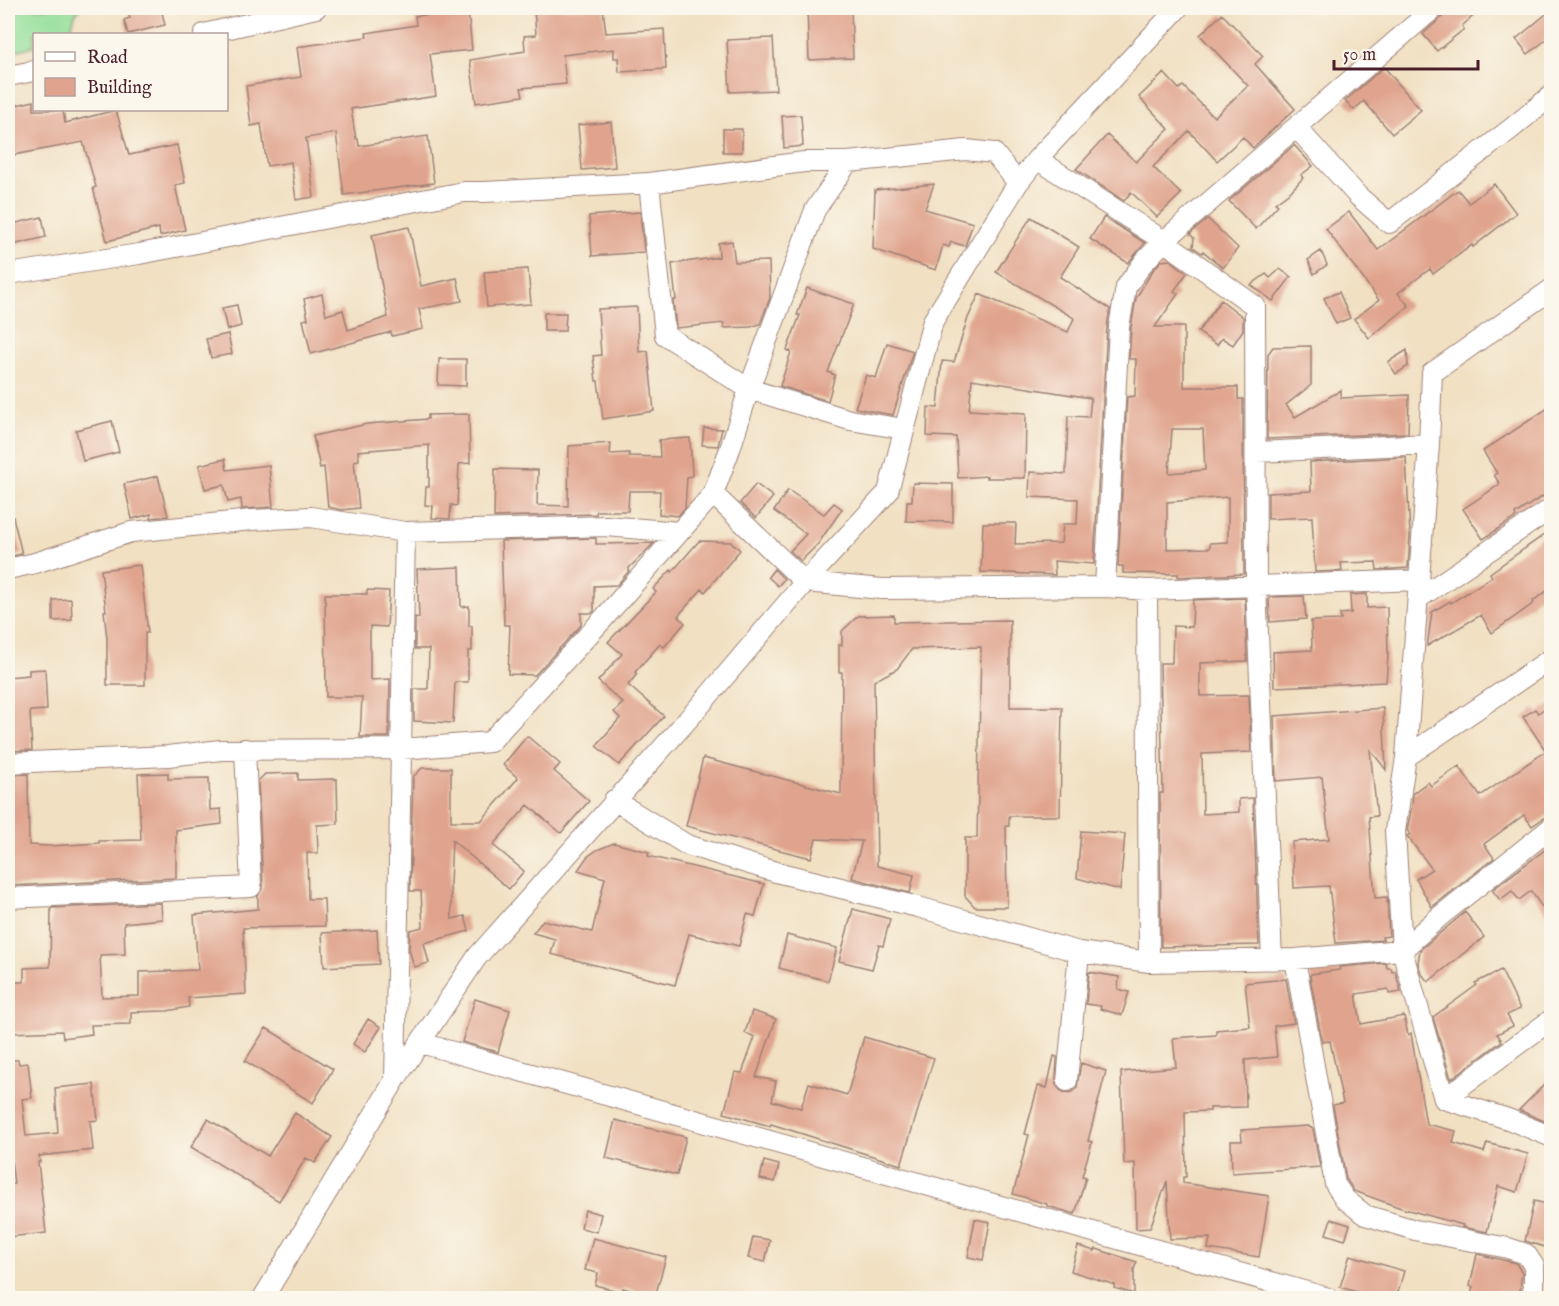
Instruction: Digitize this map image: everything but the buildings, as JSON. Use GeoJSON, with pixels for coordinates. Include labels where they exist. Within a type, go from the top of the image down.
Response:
{"type":"FeatureCollection","features":[{"type":"Feature","properties":{"kind":"street"},"geometry":{"type":"LineString","coordinates":[[208,33],[316,8]]}},
{"type":"Feature","properties":{"kind":"street"},"geometry":{"type":"LineString","coordinates":[[263,1299],[395,1080],[477,957],[698,708],[805,582],[888,492],[933,321],[1018,183],[1037,159],[1178,8]]}},
{"type":"Feature","properties":{"kind":"street"},"geometry":{"type":"LineString","coordinates":[[1105,587],[1121,317],[1126,287],[1144,262],[1164,241],[1434,8]]}},
{"type":"Feature","properties":{"kind":"street"},"geometry":{"type":"LineString","coordinates":[[8,76],[33,71]]}},
{"type":"Feature","properties":{"kind":"street"},"geometry":{"type":"LineString","coordinates":[[1296,127],[1358,196],[1389,223],[1551,95]]}},
{"type":"Feature","properties":{"kind":"street"},"geometry":{"type":"LineString","coordinates":[[8,274],[139,254],[464,192],[649,183],[804,162],[849,162],[966,150],[994,153],[1018,183]]}},
{"type":"Feature","properties":{"kind":"street"},"geometry":{"type":"LineString","coordinates":[[1037,159],[1164,241],[1255,306],[1256,586],[1272,960]]}},
{"type":"Feature","properties":{"kind":"street"},"geometry":{"type":"LineString","coordinates":[[8,763],[168,756],[245,749],[402,749],[490,742],[713,494],[815,210],[849,162]]}},
{"type":"Feature","properties":{"kind":"street"},"geometry":{"type":"LineString","coordinates":[[649,183],[665,335],[749,389],[850,420],[904,429]]}},
{"type":"Feature","properties":{"kind":"street"},"geometry":{"type":"LineString","coordinates":[[1444,1099],[1402,950],[1395,831],[1406,757],[1429,444],[1432,373],[1551,289]]}},
{"type":"Feature","properties":{"kind":"street"},"geometry":{"type":"LineString","coordinates":[[1256,452],[1429,444]]}},
{"type":"Feature","properties":{"kind":"street"},"geometry":{"type":"LineString","coordinates":[[713,494],[805,582],[882,589],[1105,587],[1148,590],[1256,586],[1419,589],[1551,508]]}},
{"type":"Feature","properties":{"kind":"street"},"geometry":{"type":"LineString","coordinates":[[8,569],[35,563],[131,532],[252,520],[310,517],[405,532],[606,526],[679,532]]}},
{"type":"Feature","properties":{"kind":"street"},"geometry":{"type":"LineString","coordinates":[[395,1080],[405,532]]}},
{"type":"Feature","properties":{"kind":"street"},"geometry":{"type":"LineString","coordinates":[[1148,590],[1149,962]]}},
{"type":"Feature","properties":{"kind":"street"},"geometry":{"type":"LineString","coordinates":[[1406,757],[1551,658]]}},
{"type":"Feature","properties":{"kind":"street"},"geometry":{"type":"LineString","coordinates":[[8,898],[251,887],[245,749]]}},
{"type":"Feature","properties":{"kind":"street"},"geometry":{"type":"LineString","coordinates":[[614,800],[687,845],[776,872],[918,907],[1079,952],[1149,962],[1295,959],[1402,950],[1439,917],[1551,827]]}},
{"type":"Feature","properties":{"kind":"street"},"geometry":{"type":"LineString","coordinates":[[1067,1081],[1079,952]]}},
{"type":"Feature","properties":{"kind":"street"},"geometry":{"type":"LineString","coordinates":[[1295,959],[1335,1184],[1345,1199],[1365,1215],[1415,1230],[1508,1248],[1526,1254],[1534,1266],[1534,1287],[1531,1299]]}},
{"type":"Feature","properties":{"kind":"street"},"geometry":{"type":"LineString","coordinates":[[1444,1099],[1551,1019]]}},
{"type":"Feature","properties":{"kind":"street"},"geometry":{"type":"LineString","coordinates":[[421,1043],[1328,1299]]}},
{"type":"Feature","properties":{"kind":"street"},"geometry":{"type":"LineString","coordinates":[[1444,1099],[1508,1119],[1551,1137]]}},
{"type":"Feature","properties":{"kind":"green space"},"geometry":{"type":"Polygon","coordinates":[[[8,8],[83,8],[75,14],[70,33],[33,33],[33,46],[8,53],[8,8]]]}}]}
